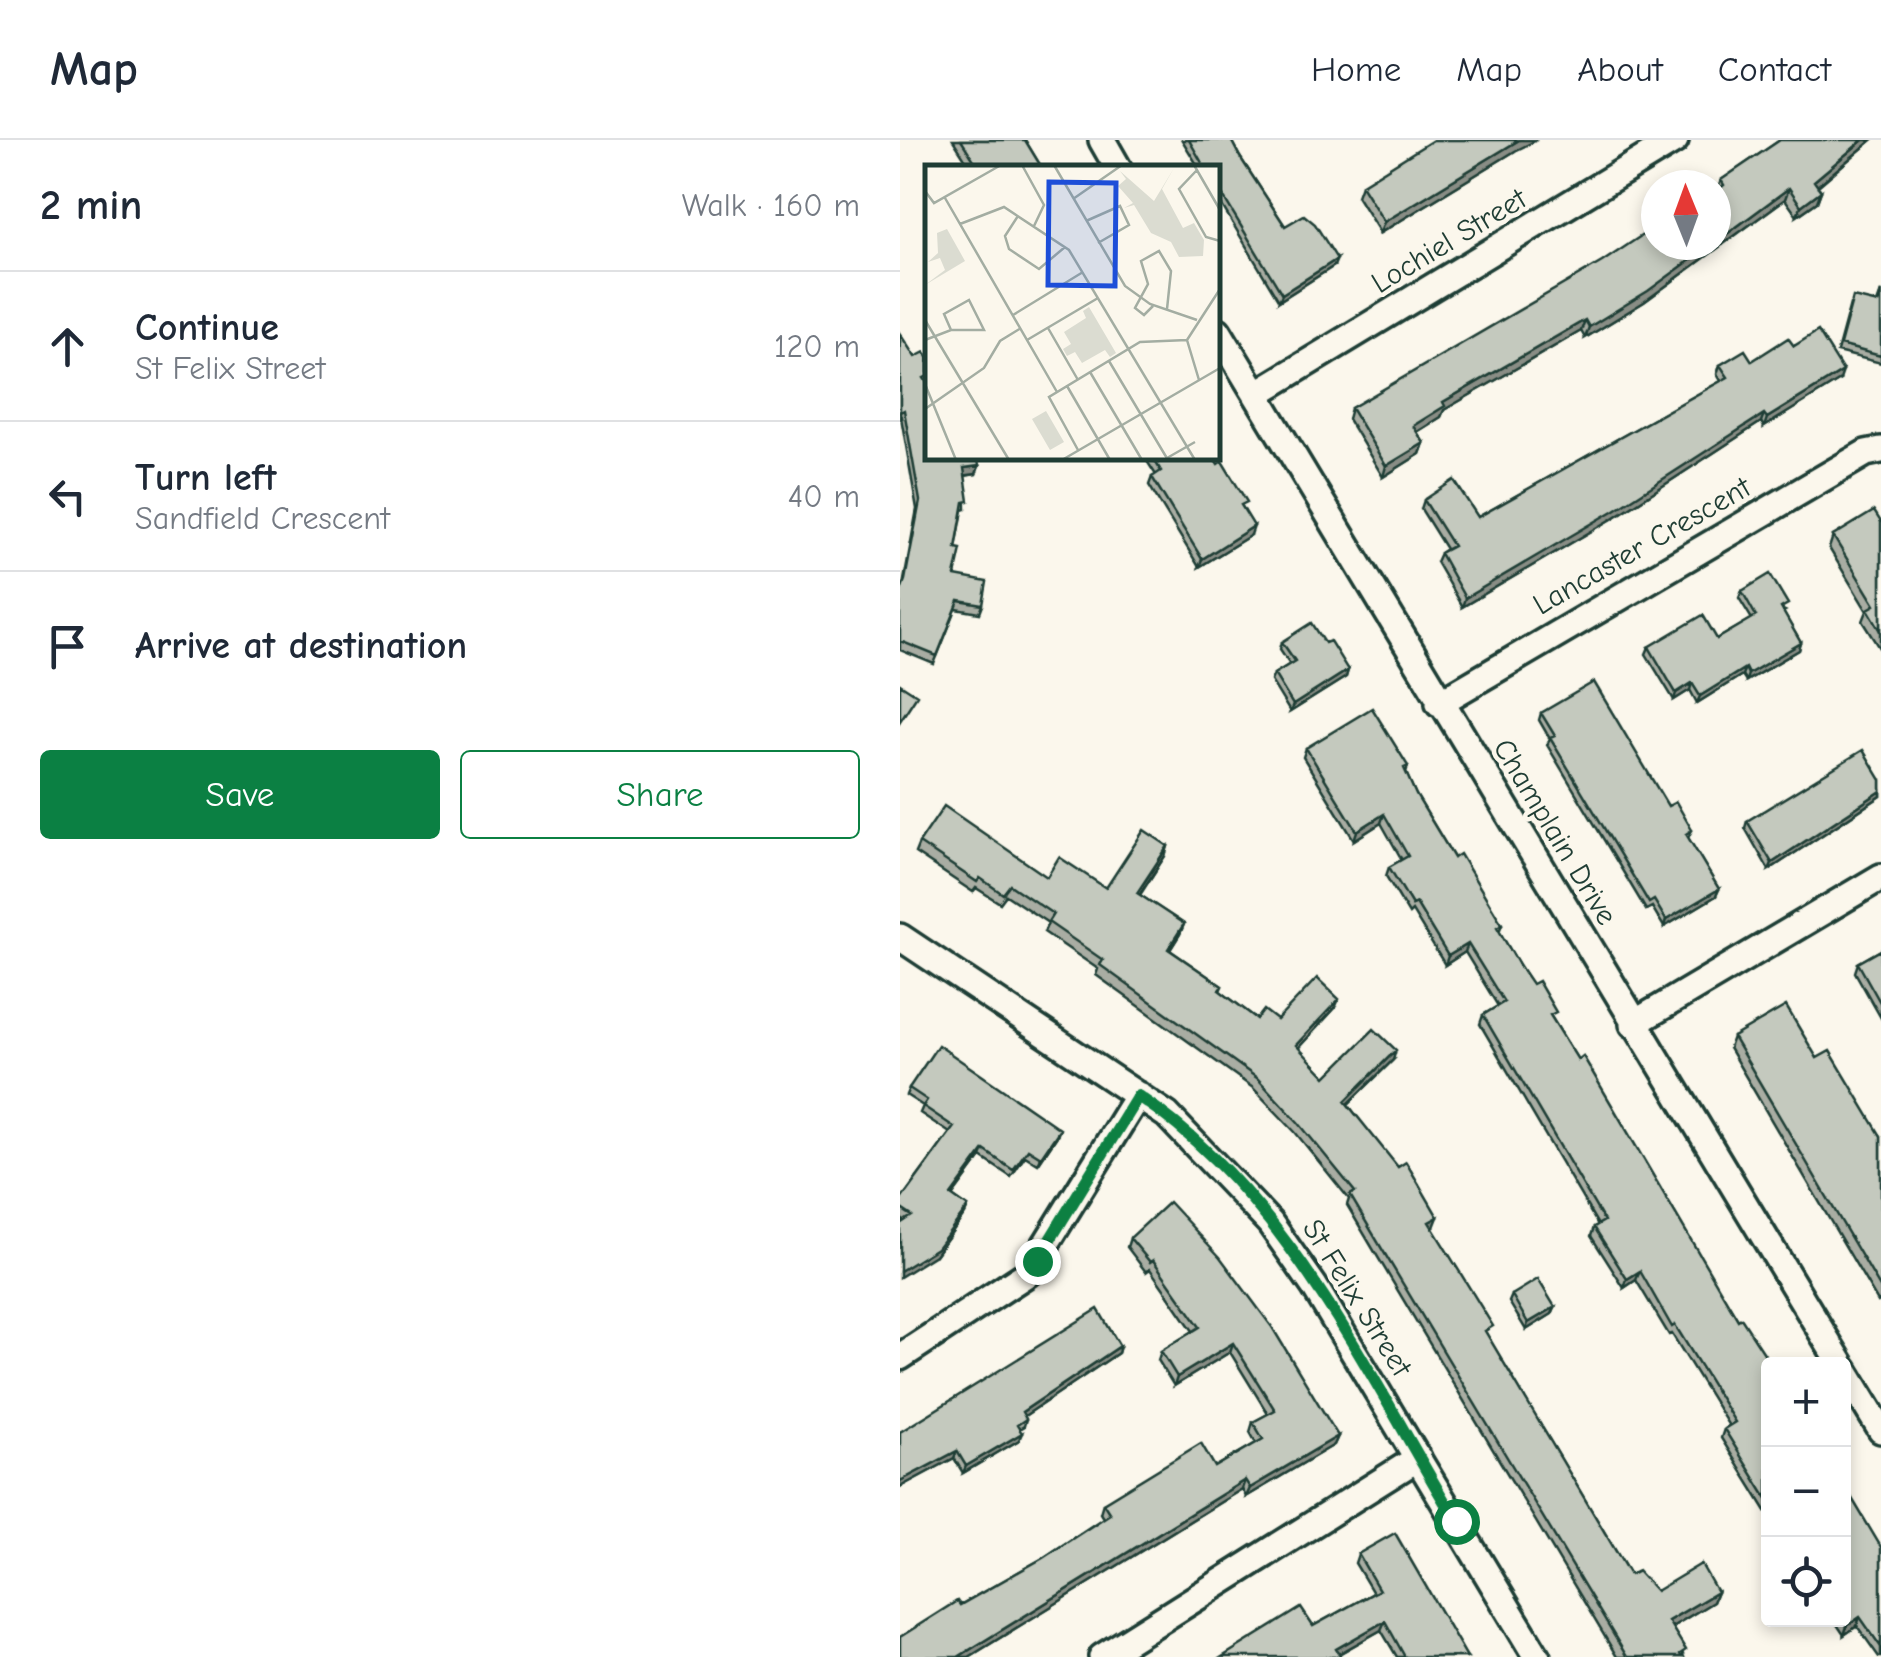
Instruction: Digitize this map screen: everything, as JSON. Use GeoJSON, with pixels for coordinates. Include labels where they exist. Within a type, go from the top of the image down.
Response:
{"type":"FeatureCollection","features":[{"type":"Feature","properties":{"kind":"street"},"geometry":{"type":"LineString","coordinates":[[1102,140],[1116,165]]}},
{"type":"Feature","properties":{"kind":"street","name":"Lochiel Street"},"geometry":{"type":"LineString","coordinates":[[1256,394],[1675,140]]}},
{"type":"Feature","properties":{"kind":"street","name":"Champlain Drive"},"geometry":{"type":"LineString","coordinates":[[1220,333],[1438,703],[1836,1357]]}},
{"type":"Feature","properties":{"kind":"street","name":"Lancaster Crescent"},"geometry":{"type":"LineString","coordinates":[[1438,703],[1866,453],[1881,450]]}},
{"type":"Feature","properties":{"kind":"street"},"geometry":{"type":"LineString","coordinates":[[1632,1024],[1881,876]]}},
{"type":"Feature","properties":{"kind":"street","name":"St Felix Street"},"geometry":{"type":"LineString","coordinates":[[900,937],[1138,1096],[1197,1143],[1270,1223],[1537,1657]]}},
{"type":"Feature","properties":{"kind":"street"},"geometry":{"type":"LineString","coordinates":[[900,1357],[1028,1273],[1138,1096]]}},
{"type":"Feature","properties":{"kind":"street","name":"Champlain Drive"},"geometry":{"type":"LineString","coordinates":[[1851,1382],[1881,1430]]}},
{"type":"Feature","properties":{"kind":"street"},"geometry":{"type":"LineString","coordinates":[[1102,1657],[1418,1458]]}},
{"type":"Feature","properties":{"kind":"building"},"geometry":{"type":"Polygon","coordinates":[[[961,140],[1025,140],[1040,165],[977,165],[961,140]]]}},
{"type":"Feature","properties":{"kind":"building"},"geometry":{"type":"Polygon","coordinates":[[[1189,140],[1231,140],[1285,226],[1304,215],[1315,224],[1337,259],[1282,294],[1220,191],[1220,165],[1203,165],[1189,140]]]}},
{"type":"Feature","properties":{"kind":"building"},"geometry":{"type":"Polygon","coordinates":[[[1433,140],[1519,140],[1384,222],[1361,185],[1433,140]]]}},
{"type":"Feature","properties":{"kind":"building"},"geometry":{"type":"Polygon","coordinates":[[[1780,140],[1863,140],[1814,181],[1821,191],[1801,206],[1789,188],[1731,231],[1731,173],[1780,140]]]}},
{"type":"Feature","properties":{"kind":"building"},"geometry":{"type":"Polygon","coordinates":[[[1641,236],[1641,260],[1690,260],[1589,327],[1585,320],[1443,402],[1445,406],[1413,426],[1424,443],[1386,466],[1351,408],[1641,236]]]}},
{"type":"Feature","properties":{"kind":"building"},"geometry":{"type":"Polygon","coordinates":[[[1881,292],[1881,356],[1840,345],[1853,297],[1878,303],[1881,292]]]}},
{"type":"Feature","properties":{"kind":"building"},"geometry":{"type":"Polygon","coordinates":[[[1818,331],[1843,371],[1767,418],[1764,414],[1615,510],[1465,598],[1440,553],[1453,546],[1424,500],[1454,480],[1478,517],[1728,377],[1720,365],[1745,350],[1752,361],[1788,338],[1794,346],[1818,331]]]}},
{"type":"Feature","properties":{"kind":"building"},"geometry":{"type":"Polygon","coordinates":[[[900,334],[915,357],[925,352],[925,460],[978,460],[979,466],[964,468],[969,501],[964,502],[955,576],[987,582],[983,605],[959,601],[937,656],[900,641],[900,593],[920,501],[904,410],[900,412],[900,334]]]}},
{"type":"Feature","properties":{"kind":"building"},"geometry":{"type":"Polygon","coordinates":[[[1154,460],[1215,460],[1218,464],[1222,461],[1247,502],[1241,505],[1254,526],[1202,559],[1152,477],[1161,471],[1154,460]]]}},
{"type":"Feature","properties":{"kind":"building"},"geometry":{"type":"Polygon","coordinates":[[[1874,511],[1881,522],[1881,631],[1868,609],[1875,605],[1833,536],[1874,511]]]}},
{"type":"Feature","properties":{"kind":"building"},"geometry":{"type":"Polygon","coordinates":[[[1770,574],[1788,604],[1781,608],[1801,643],[1748,674],[1745,668],[1700,696],[1692,683],[1676,693],[1649,647],[1703,615],[1717,639],[1756,616],[1742,591],[1770,574]]]}},
{"type":"Feature","properties":{"kind":"building"},"geometry":{"type":"Polygon","coordinates":[[[1312,623],[1325,643],[1330,641],[1348,670],[1293,705],[1274,674],[1295,661],[1282,642],[1312,623]]]}},
{"type":"Feature","properties":{"kind":"building"},"geometry":{"type":"Polygon","coordinates":[[[1594,682],[1668,806],[1676,802],[1692,830],[1686,834],[1719,889],[1666,920],[1654,900],[1649,903],[1550,738],[1555,736],[1541,713],[1594,682]]]}},
{"type":"Feature","properties":{"kind":"building"},"geometry":{"type":"Polygon","coordinates":[[[900,684],[917,695],[900,721],[900,684]]]}},
{"type":"Feature","properties":{"kind":"building"},"geometry":{"type":"Polygon","coordinates":[[[1372,708],[1408,766],[1404,768],[1416,795],[1454,858],[1460,854],[1502,924],[1497,927],[1519,965],[1532,984],[1538,981],[1556,1012],[1550,1015],[1578,1060],[1583,1056],[1738,1320],[1741,1318],[1766,1357],[1761,1357],[1761,1489],[1724,1429],[1735,1422],[1675,1325],[1672,1327],[1640,1271],[1627,1279],[1594,1227],[1604,1221],[1483,1015],[1504,1002],[1468,944],[1448,956],[1416,903],[1412,905],[1389,867],[1408,856],[1384,814],[1357,831],[1306,748],[1372,708]]]}},
{"type":"Feature","properties":{"kind":"building"},"geometry":{"type":"Polygon","coordinates":[[[1863,750],[1881,780],[1881,791],[1772,863],[1747,821],[1863,750]]]}},
{"type":"Feature","properties":{"kind":"building"},"geometry":{"type":"Polygon","coordinates":[[[944,806],[1047,877],[1059,857],[1106,888],[1144,830],[1168,846],[1137,893],[1184,924],[1168,949],[1222,986],[1219,990],[1257,1019],[1264,1010],[1277,1020],[1317,978],[1339,999],[1296,1045],[1326,1077],[1374,1029],[1396,1050],[1345,1101],[1398,1167],[1406,1162],[1438,1217],[1429,1222],[1493,1326],[1485,1331],[1630,1575],[1638,1571],[1656,1591],[1701,1564],[1717,1592],[1668,1621],[1686,1650],[1680,1654],[1682,1657],[1627,1657],[1350,1195],[1355,1192],[1298,1122],[1257,1078],[1100,965],[1103,960],[1048,922],[1053,914],[1010,885],[1003,894],[980,878],[977,882],[919,843],[944,806]]]}},
{"type":"Feature","properties":{"kind":"building"},"geometry":{"type":"Polygon","coordinates":[[[1881,950],[1881,1004],[1858,963],[1881,950]]]}},
{"type":"Feature","properties":{"kind":"building"},"geometry":{"type":"Polygon","coordinates":[[[1786,1006],[1817,1058],[1830,1051],[1881,1136],[1881,1289],[1733,1037],[1786,1006]]]}},
{"type":"Feature","properties":{"kind":"building"},"geometry":{"type":"Polygon","coordinates":[[[938,1045],[1060,1129],[1041,1157],[1028,1149],[1013,1170],[984,1150],[951,1195],[968,1207],[937,1248],[900,1271],[900,1224],[912,1216],[900,1208],[900,1201],[954,1127],[923,1106],[927,1100],[909,1088],[938,1045]]]}},
{"type":"Feature","properties":{"kind":"building"},"geometry":{"type":"Polygon","coordinates":[[[1169,1202],[1220,1257],[1272,1327],[1338,1436],[1250,1488],[1245,1480],[958,1657],[900,1657],[900,1637],[957,1601],[960,1605],[1043,1558],[1110,1514],[1103,1503],[1201,1443],[1215,1467],[1263,1439],[1253,1422],[1275,1410],[1233,1343],[1177,1377],[1161,1351],[1200,1327],[1153,1260],[1150,1262],[1130,1238],[1169,1202]]]}},
{"type":"Feature","properties":{"kind":"building"},"geometry":{"type":"Polygon","coordinates":[[[1538,1279],[1555,1307],[1528,1323],[1512,1295],[1538,1279]]]}},
{"type":"Feature","properties":{"kind":"building"},"geometry":{"type":"Polygon","coordinates":[[[1098,1309],[1120,1346],[1022,1412],[1026,1419],[1017,1425],[1022,1433],[966,1466],[957,1451],[900,1481],[900,1432],[1098,1309]]]}},
{"type":"Feature","properties":{"kind":"building"},"geometry":{"type":"Polygon","coordinates":[[[1851,1497],[1881,1547],[1881,1647],[1860,1617],[1851,1623],[1851,1497]]]}},
{"type":"Feature","properties":{"kind":"building"},"geometry":{"type":"Polygon","coordinates":[[[1395,1533],[1467,1657],[1405,1657],[1385,1621],[1336,1649],[1341,1657],[1222,1657],[1301,1608],[1313,1626],[1379,1590],[1358,1554],[1395,1533]]]}},
{"type":"Feature","properties":{"kind":"route"},"geometry":{"type":"LineString","coordinates":[[1037,1261],[1138,1096],[1167,1115],[1197,1143],[1295,1256],[1456,1521]]}}]}
